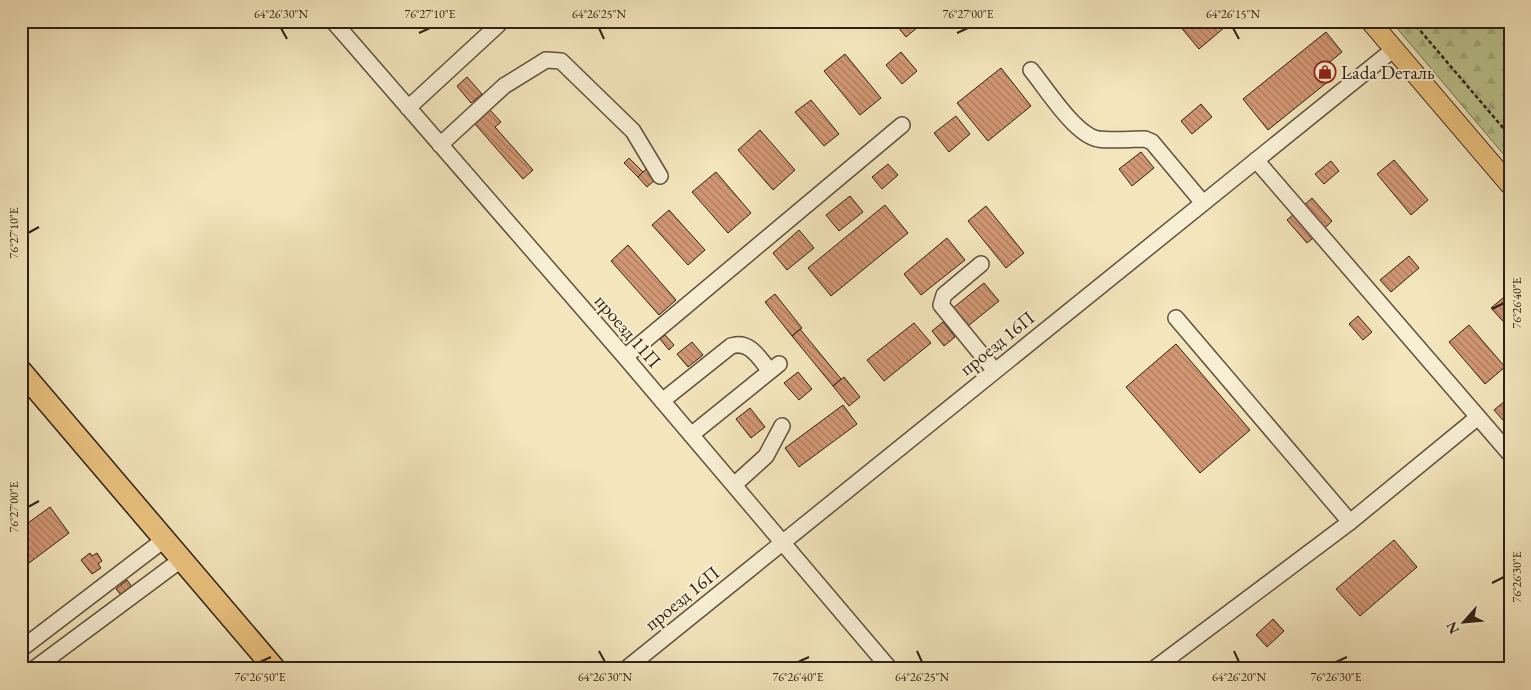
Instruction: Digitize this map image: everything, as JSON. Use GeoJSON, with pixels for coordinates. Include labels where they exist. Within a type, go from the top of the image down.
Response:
{"type":"FeatureCollection","features":[{"type":"Feature","properties":{"kind":"highway"},"geometry":{"type":"LineString","coordinates":[[21,371],[275,669]]}},
{"type":"Feature","properties":{"kind":"main road"},"geometry":{"type":"LineString","coordinates":[[1370,21],[1510,185]]}},
{"type":"Feature","properties":{"kind":"street","name":"проезд 11П"},"geometry":{"type":"LineString","coordinates":[[333,21],[662,401],[890,669]]}},
{"type":"Feature","properties":{"kind":"street"},"geometry":{"type":"LineString","coordinates":[[408,108],[498,25]]}},
{"type":"Feature","properties":{"kind":"street","name":"проезд 16П"},"geometry":{"type":"LineString","coordinates":[[626,669],[1394,49]]}},
{"type":"Feature","properties":{"kind":"street"},"geometry":{"type":"LineString","coordinates":[[440,145],[504,86],[546,60],[553,59],[561,61],[633,131],[660,176]]}},
{"type":"Feature","properties":{"kind":"street"},"geometry":{"type":"LineString","coordinates":[[1031,70],[1077,127],[1088,136],[1099,139],[1145,139],[1152,142],[1203,203]]}},
{"type":"Feature","properties":{"kind":"street"},"geometry":{"type":"LineString","coordinates":[[624,357],[902,125]]}},
{"type":"Feature","properties":{"kind":"street"},"geometry":{"type":"LineString","coordinates":[[1256,160],[1510,454]]}},
{"type":"Feature","properties":{"kind":"street"},"geometry":{"type":"LineString","coordinates":[[980,264],[944,295],[941,305],[994,371]]}},
{"type":"Feature","properties":{"kind":"street"},"geometry":{"type":"LineString","coordinates":[[1176,318],[1350,522]]}},
{"type":"Feature","properties":{"kind":"street"},"geometry":{"type":"LineString","coordinates":[[662,401],[731,346],[738,344],[748,346],[774,367],[691,435]]}},
{"type":"Feature","properties":{"kind":"street"},"geometry":{"type":"LineString","coordinates":[[1154,669],[1350,522],[1478,417]]}},
{"type":"Feature","properties":{"kind":"street"},"geometry":{"type":"LineString","coordinates":[[734,485],[766,456],[782,426]]}},
{"type":"Feature","properties":{"kind":"street"},"geometry":{"type":"LineString","coordinates":[[21,649],[165,539]]}},
{"type":"Feature","properties":{"kind":"street"},"geometry":{"type":"LineString","coordinates":[[34,669],[182,559]]}},
{"type":"Feature","properties":{"kind":"path"},"geometry":{"type":"LineString","coordinates":[[1412,21],[1510,136]]}},
{"type":"Feature","properties":{"kind":"green space"},"geometry":{"type":"Polygon","coordinates":[[[1391,21],[1510,21],[1510,162],[1391,21]]]}},
{"type":"Feature","properties":{"kind":"building"},"geometry":{"type":"Polygon","coordinates":[[[893,21],[923,21],[924,22],[906,37],[893,21]]]}},
{"type":"Feature","properties":{"kind":"building"},"geometry":{"type":"Polygon","coordinates":[[[1184,21],[1232,21],[1199,49],[1179,25],[1184,21]]]}},
{"type":"Feature","properties":{"kind":"building"},"geometry":{"type":"Polygon","coordinates":[[[1326,32],[1342,52],[1326,65],[1335,76],[1268,130],[1243,99],[1326,32]]]}},
{"type":"Feature","properties":{"kind":"building"},"geometry":{"type":"Polygon","coordinates":[[[901,52],[917,71],[902,84],[886,65],[901,52]]]}},
{"type":"Feature","properties":{"kind":"building"},"geometry":{"type":"Polygon","coordinates":[[[845,54],[881,98],[860,115],[824,71],[845,54]]]}},
{"type":"Feature","properties":{"kind":"building"},"geometry":{"type":"Polygon","coordinates":[[[1001,68],[1031,106],[988,141],[957,103],[1001,68]]]}},
{"type":"Feature","properties":{"kind":"building"},"geometry":{"type":"Polygon","coordinates":[[[467,77],[482,94],[471,103],[457,86],[467,77]]]}},
{"type":"Feature","properties":{"kind":"building"},"geometry":{"type":"Polygon","coordinates":[[[811,100],[839,134],[824,146],[795,112],[811,100]]]}},
{"type":"Feature","properties":{"kind":"building"},"geometry":{"type":"Polygon","coordinates":[[[1201,104],[1212,117],[1192,134],[1181,121],[1201,104]]]}},
{"type":"Feature","properties":{"kind":"building"},"geometry":{"type":"Polygon","coordinates":[[[490,110],[501,122],[495,127],[533,170],[523,179],[475,124],[490,110]]]}},
{"type":"Feature","properties":{"kind":"building"},"geometry":{"type":"Polygon","coordinates":[[[956,116],[970,134],[949,152],[934,133],[956,116]]]}},
{"type":"Feature","properties":{"kind":"building"},"geometry":{"type":"Polygon","coordinates":[[[760,130],[795,170],[773,190],[738,150],[760,130]]]}},
{"type":"Feature","properties":{"kind":"building"},"geometry":{"type":"Polygon","coordinates":[[[1141,152],[1154,168],[1132,186],[1119,169],[1141,152]]]}},
{"type":"Feature","properties":{"kind":"building"},"geometry":{"type":"Polygon","coordinates":[[[629,158],[643,172],[638,177],[624,163],[629,158]]]}},
{"type":"Feature","properties":{"kind":"building"},"geometry":{"type":"Polygon","coordinates":[[[1394,160],[1428,200],[1411,215],[1377,174],[1394,160]]]}},
{"type":"Feature","properties":{"kind":"building"},"geometry":{"type":"Polygon","coordinates":[[[1331,161],[1339,171],[1324,184],[1315,174],[1331,161]]]}},
{"type":"Feature","properties":{"kind":"building"},"geometry":{"type":"Polygon","coordinates":[[[888,164],[898,175],[882,189],[872,177],[888,164]]]}},
{"type":"Feature","properties":{"kind":"building"},"geometry":{"type":"Polygon","coordinates":[[[646,169],[656,179],[647,187],[638,177],[646,169]]]}},
{"type":"Feature","properties":{"kind":"building"},"geometry":{"type":"Polygon","coordinates":[[[716,172],[751,213],[728,233],[692,192],[716,172]]]}},
{"type":"Feature","properties":{"kind":"building"},"geometry":{"type":"Polygon","coordinates":[[[850,196],[863,212],[839,231],[826,215],[850,196]]]}},
{"type":"Feature","properties":{"kind":"building"},"geometry":{"type":"Polygon","coordinates":[[[1312,198],[1332,221],[1323,230],[1302,207],[1312,198]]]}},
{"type":"Feature","properties":{"kind":"building"},"geometry":{"type":"Polygon","coordinates":[[[885,205],[908,233],[831,296],[808,268],[885,205]]]}},
{"type":"Feature","properties":{"kind":"building"},"geometry":{"type":"Polygon","coordinates":[[[986,206],[1024,253],[1006,268],[968,221],[986,206]]]}},
{"type":"Feature","properties":{"kind":"building"},"geometry":{"type":"Polygon","coordinates":[[[669,210],[705,250],[688,265],[652,225],[669,210]]]}},
{"type":"Feature","properties":{"kind":"building"},"geometry":{"type":"Polygon","coordinates":[[[1295,213],[1316,236],[1307,243],[1287,220],[1295,213]]]}},
{"type":"Feature","properties":{"kind":"building"},"geometry":{"type":"Polygon","coordinates":[[[799,230],[814,248],[787,270],[773,253],[799,230]]]}},
{"type":"Feature","properties":{"kind":"building"},"geometry":{"type":"Polygon","coordinates":[[[947,238],[965,260],[921,295],[904,274],[947,238]]]}},
{"type":"Feature","properties":{"kind":"building"},"geometry":{"type":"Polygon","coordinates":[[[628,245],[676,300],[659,315],[611,261],[628,245]]]}},
{"type":"Feature","properties":{"kind":"building"},"geometry":{"type":"Polygon","coordinates":[[[1409,256],[1419,268],[1391,292],[1380,280],[1409,256]]]}},
{"type":"Feature","properties":{"kind":"building"},"geometry":{"type":"Polygon","coordinates":[[[984,283],[999,301],[968,326],[953,308],[984,283]]]}},
{"type":"Feature","properties":{"kind":"building"},"geometry":{"type":"Polygon","coordinates":[[[1510,292],[1510,329],[1491,308],[1510,292]]]}},
{"type":"Feature","properties":{"kind":"building"},"geometry":{"type":"Polygon","coordinates":[[[775,294],[802,328],[792,336],[765,302],[775,294]]]}},
{"type":"Feature","properties":{"kind":"building"},"geometry":{"type":"Polygon","coordinates":[[[1358,316],[1372,332],[1363,340],[1349,324],[1358,316]]]}},
{"type":"Feature","properties":{"kind":"building"},"geometry":{"type":"Polygon","coordinates":[[[943,322],[955,337],[944,346],[932,331],[943,322]]]}},
{"type":"Feature","properties":{"kind":"building"},"geometry":{"type":"Polygon","coordinates":[[[914,323],[931,343],[884,381],[867,360],[914,323]]]}},
{"type":"Feature","properties":{"kind":"building"},"geometry":{"type":"Polygon","coordinates":[[[1469,325],[1505,367],[1485,384],[1449,342],[1469,325]]]}},
{"type":"Feature","properties":{"kind":"building"},"geometry":{"type":"Polygon","coordinates":[[[800,329],[841,379],[833,386],[792,336],[800,329]]]}},
{"type":"Feature","properties":{"kind":"building"},"geometry":{"type":"Polygon","coordinates":[[[665,335],[674,345],[669,350],[660,339],[665,335]]]}},
{"type":"Feature","properties":{"kind":"building"},"geometry":{"type":"Polygon","coordinates":[[[692,342],[703,355],[688,367],[677,354],[692,342]]]}},
{"type":"Feature","properties":{"kind":"building"},"geometry":{"type":"Polygon","coordinates":[[[1176,344],[1250,430],[1200,473],[1126,387],[1176,344]]]}},
{"type":"Feature","properties":{"kind":"building"},"geometry":{"type":"Polygon","coordinates":[[[798,372],[812,389],[799,400],[784,383],[798,372]]]}},
{"type":"Feature","properties":{"kind":"building"},"geometry":{"type":"Polygon","coordinates":[[[844,377],[860,397],[849,406],[833,386],[844,377]]]}},
{"type":"Feature","properties":{"kind":"building"},"geometry":{"type":"Polygon","coordinates":[[[1510,397],[1510,428],[1494,410],[1510,397]]]}},
{"type":"Feature","properties":{"kind":"building"},"geometry":{"type":"Polygon","coordinates":[[[843,405],[857,424],[799,467],[785,448],[843,405]]]}},
{"type":"Feature","properties":{"kind":"building"},"geometry":{"type":"Polygon","coordinates":[[[750,408],[765,427],[751,438],[736,419],[750,408]]]}},
{"type":"Feature","properties":{"kind":"building"},"geometry":{"type":"Polygon","coordinates":[[[50,507],[69,533],[21,569],[21,528],[50,507]]]}},
{"type":"Feature","properties":{"kind":"building"},"geometry":{"type":"Polygon","coordinates":[[[1394,540],[1417,567],[1360,616],[1336,589],[1394,540]]]}},
{"type":"Feature","properties":{"kind":"building"},"geometry":{"type":"Polygon","coordinates":[[[90,553],[92,556],[97,553],[102,561],[98,564],[101,568],[92,574],[81,560],[90,553]]]}},
{"type":"Feature","properties":{"kind":"building"},"geometry":{"type":"Polygon","coordinates":[[[127,580],[133,588],[122,596],[116,589],[127,580]]]}},
{"type":"Feature","properties":{"kind":"building"},"geometry":{"type":"Polygon","coordinates":[[[1273,619],[1284,631],[1267,647],[1256,635],[1273,619]]]}},
{"type":"Feature","properties":{"kind":"place","name":"Lada Dеталь"},"geometry":{"type":"Point","coordinates":[1325,72]}}]}
